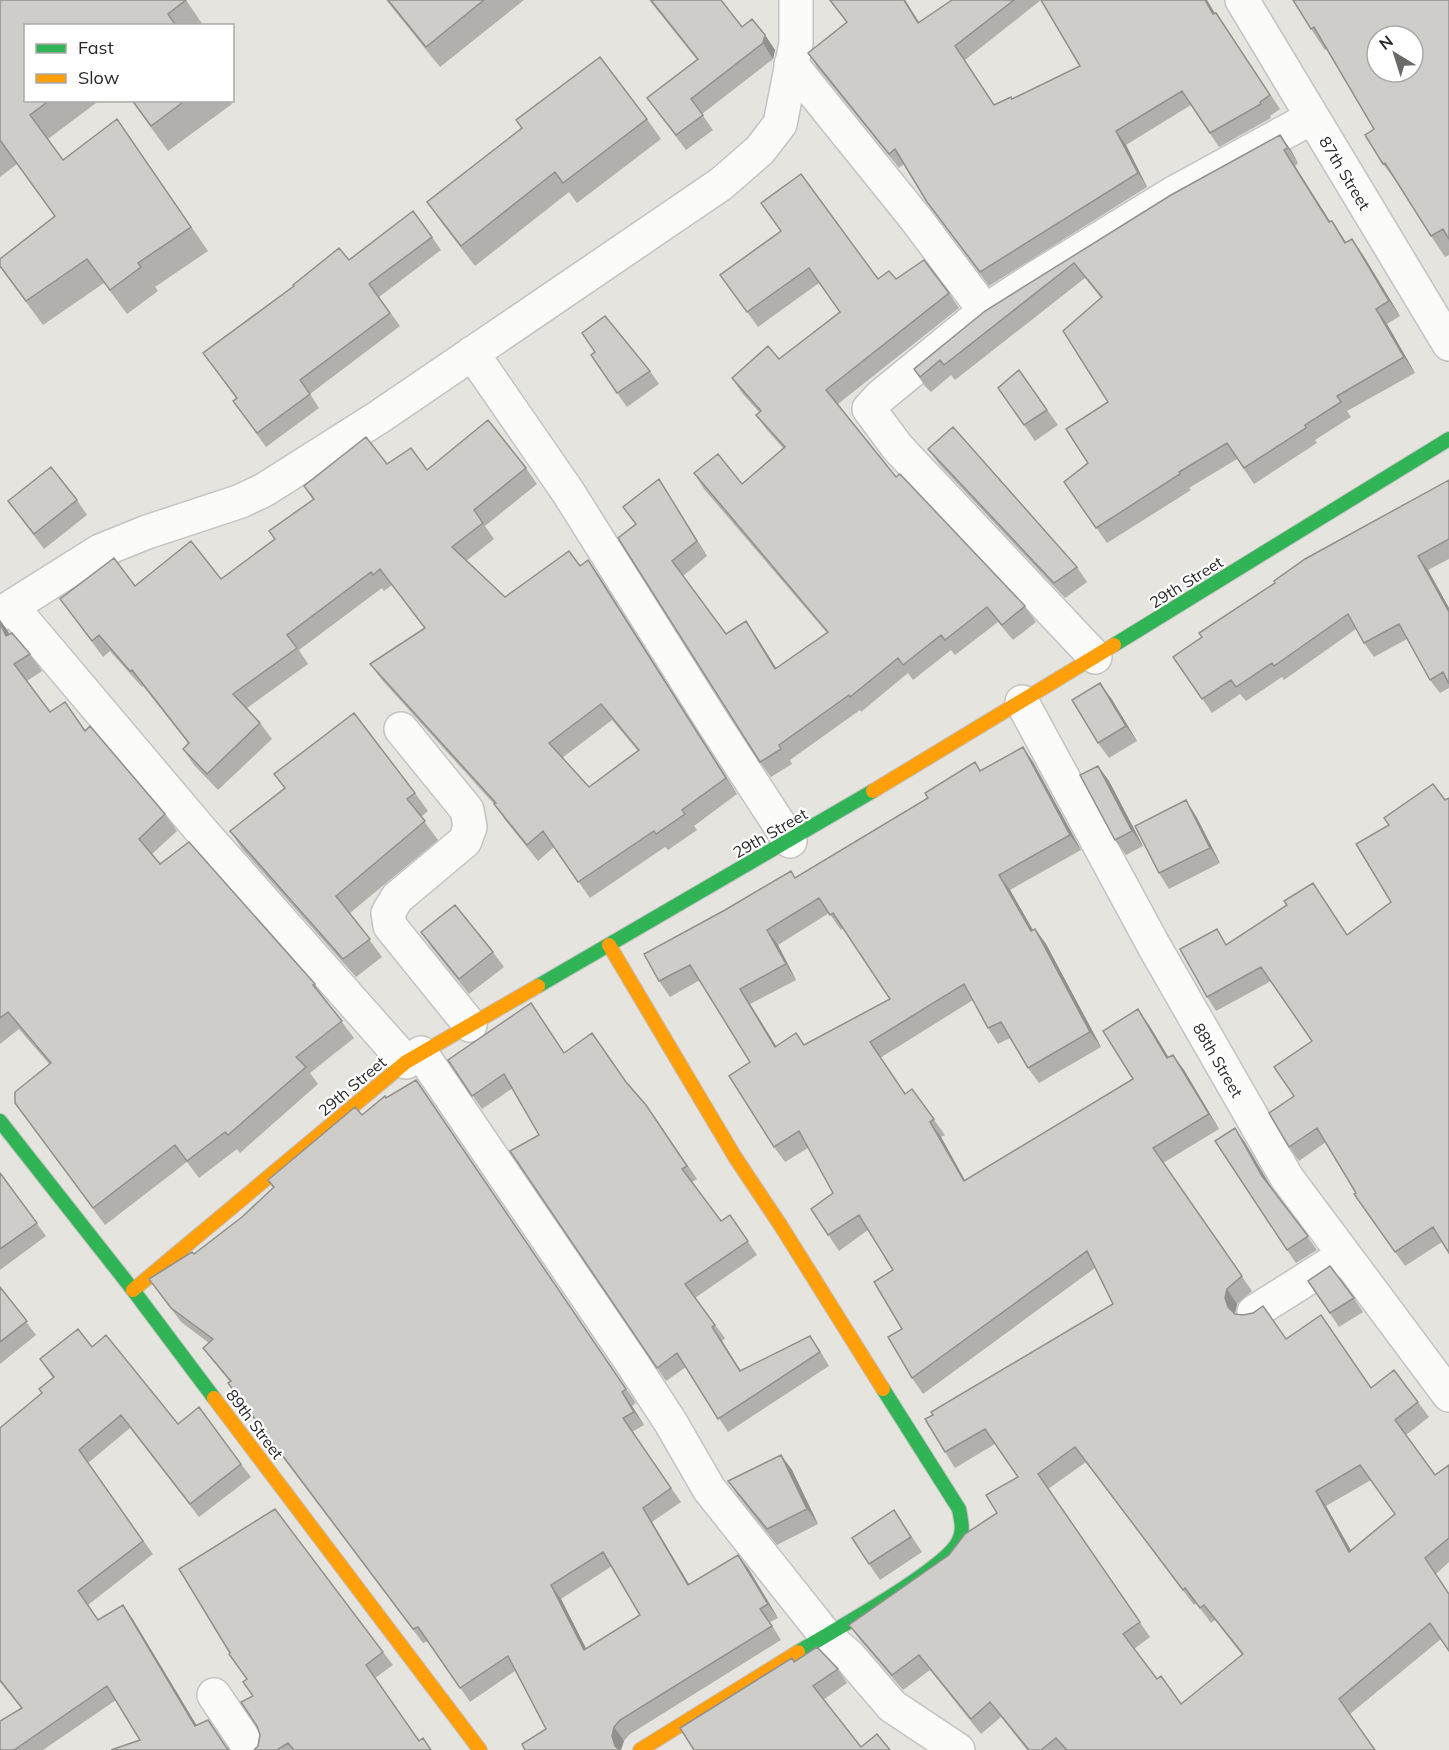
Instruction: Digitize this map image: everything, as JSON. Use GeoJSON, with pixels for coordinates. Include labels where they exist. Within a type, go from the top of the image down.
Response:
{"type":"FeatureCollection","features":[{"type":"Feature","properties":{"kind":"street"},"geometry":{"type":"LineString","coordinates":[[796,0],[796,43],[780,124],[760,150],[721,184],[379,417],[264,490],[241,501],[147,532],[100,551],[6,611],[204,834],[414,1057],[628,1357],[671,1423],[709,1489],[826,1636],[849,1656],[892,1706],[958,1750]]}},
{"type":"Feature","properties":{"kind":"street","name":"87th Street"},"geometry":{"type":"LineString","coordinates":[[1242,0],[1449,344]]}},
{"type":"Feature","properties":{"kind":"street"},"geometry":{"type":"LineString","coordinates":[[791,64],[916,219],[985,311]]}},
{"type":"Feature","properties":{"kind":"street"},"geometry":{"type":"LineString","coordinates":[[1095,657],[898,448],[869,409],[881,396],[985,311],[1172,194],[1311,118]]}},
{"type":"Feature","properties":{"kind":"street"},"geometry":{"type":"LineString","coordinates":[[472,353],[568,492],[790,841]]}},
{"type":"Feature","properties":{"kind":"street","name":"29th Street"},"geometry":{"type":"LineString","coordinates":[[134,1290],[414,1057],[790,841],[1022,702],[1449,439]]}},
{"type":"Feature","properties":{"kind":"street","name":"88th Street"},"geometry":{"type":"LineString","coordinates":[[1022,702],[1154,946],[1287,1178],[1449,1395]]}},
{"type":"Feature","properties":{"kind":"street"},"geometry":{"type":"LineString","coordinates":[[401,729],[467,810],[470,827],[465,841],[397,898],[388,914],[390,926],[470,1025]]}},
{"type":"Feature","properties":{"kind":"street"},"geometry":{"type":"LineString","coordinates":[[609,945],[735,1157],[959,1509],[964,1523],[961,1538],[952,1553],[921,1576],[640,1750]]}},
{"type":"Feature","properties":{"kind":"street","name":"89th Street"},"geometry":{"type":"LineString","coordinates":[[0,1121],[134,1290],[480,1750]]}},
{"type":"Feature","properties":{"kind":"street"},"geometry":{"type":"LineString","coordinates":[[1254,1312],[1343,1256]]}},
{"type":"Feature","properties":{"kind":"street"},"geometry":{"type":"LineString","coordinates":[[214,1695],[251,1750]]}},
{"type":"Feature","properties":{"kind":"building"},"geometry":{"type":"Polygon","coordinates":[[[0,0],[186,0],[168,14],[175,24],[24,24],[24,102],[47,102],[30,115],[63,160],[117,119],[191,227],[138,263],[141,267],[110,290],[87,259],[26,301],[0,266],[0,259],[55,216],[0,140],[0,0]]]}},
{"type":"Feature","properties":{"kind":"building"},"geometry":{"type":"Polygon","coordinates":[[[388,0],[484,0],[426,47],[388,0]]]}},
{"type":"Feature","properties":{"kind":"building"},"geometry":{"type":"Polygon","coordinates":[[[651,0],[721,0],[742,27],[752,19],[765,35],[763,43],[691,99],[703,115],[676,135],[647,98],[698,59],[651,0]]]}},
{"type":"Feature","properties":{"kind":"building"},"geometry":{"type":"Polygon","coordinates":[[[830,0],[904,0],[918,23],[952,0],[1014,0],[955,46],[994,105],[1011,97],[1012,99],[1080,66],[1041,0],[1205,0],[1270,95],[1260,102],[1261,104],[1210,133],[1182,91],[1116,131],[1138,173],[980,272],[927,202],[895,149],[889,154],[808,53],[847,22],[830,0]]]}},
{"type":"Feature","properties":{"kind":"building"},"geometry":{"type":"Polygon","coordinates":[[[1293,0],[1449,0],[1449,239],[1443,229],[1431,236],[1385,163],[1383,164],[1365,135],[1374,129],[1314,27],[1311,29],[1293,0]]]}},
{"type":"Feature","properties":{"kind":"building"},"geometry":{"type":"Polygon","coordinates":[[[600,57],[647,119],[563,183],[555,172],[461,246],[427,202],[522,128],[516,120],[600,57]]]}},
{"type":"Feature","properties":{"kind":"building"},"geometry":{"type":"Polygon","coordinates":[[[133,102],[183,102],[151,126],[133,102]]]}},
{"type":"Feature","properties":{"kind":"building"},"geometry":{"type":"Polygon","coordinates":[[[1280,135],[1288,148],[1284,150],[1329,222],[1332,221],[1345,243],[1352,239],[1389,301],[1376,309],[1404,357],[1337,396],[1341,402],[1305,425],[1306,428],[1244,468],[1227,443],[1096,528],[1064,482],[1088,463],[1066,429],[1108,402],[1063,331],[1102,297],[1074,263],[944,365],[940,360],[920,377],[914,369],[985,311],[1171,195],[1280,135]]]}},
{"type":"Feature","properties":{"kind":"building"},"geometry":{"type":"Polygon","coordinates":[[[801,174],[878,279],[889,271],[896,279],[924,260],[949,293],[826,390],[896,477],[900,474],[1025,606],[1002,625],[987,607],[945,640],[941,635],[903,665],[898,658],[850,697],[849,695],[779,745],[781,749],[760,762],[618,538],[636,524],[623,507],[659,479],[697,541],[672,561],[726,634],[746,621],[775,669],[828,632],[694,473],[718,454],[742,484],[785,447],[756,415],[761,411],[732,378],[768,346],[779,359],[840,312],[809,268],[747,312],[720,275],[781,231],[761,203],[801,174]]]}},
{"type":"Feature","properties":{"kind":"building"},"geometry":{"type":"Polygon","coordinates":[[[413,211],[432,237],[369,284],[390,313],[300,380],[310,394],[257,433],[233,401],[237,398],[203,353],[294,286],[339,248],[349,260],[413,211]]]}},
{"type":"Feature","properties":{"kind":"building"},"geometry":{"type":"Polygon","coordinates":[[[605,316],[650,371],[617,393],[591,355],[595,352],[582,333],[605,316]]]}},
{"type":"Feature","properties":{"kind":"building"},"geometry":{"type":"Polygon","coordinates":[[[1019,370],[1047,410],[1024,425],[998,388],[1019,370]]]}},
{"type":"Feature","properties":{"kind":"building"},"geometry":{"type":"Polygon","coordinates":[[[488,420],[526,468],[474,510],[483,523],[452,547],[505,597],[569,551],[580,566],[588,560],[726,778],[682,810],[685,814],[656,834],[654,831],[578,882],[543,831],[527,845],[494,804],[496,803],[370,664],[425,628],[380,569],[373,575],[371,572],[287,635],[297,648],[233,694],[260,723],[207,774],[183,749],[189,743],[132,670],[130,671],[99,635],[92,641],[60,599],[114,558],[135,586],[191,541],[221,579],[275,539],[269,531],[314,499],[304,486],[366,437],[387,464],[411,448],[427,470],[488,420]],[[601,704],[549,743],[589,787],[639,750],[601,704]]]}},
{"type":"Feature","properties":{"kind":"building"},"geometry":{"type":"Polygon","coordinates":[[[953,427],[1077,567],[1054,583],[928,449],[953,427]]]}},
{"type":"Feature","properties":{"kind":"building"},"geometry":{"type":"Polygon","coordinates":[[[51,467],[77,500],[34,534],[8,501],[51,467]]]}},
{"type":"Feature","properties":{"kind":"building"},"geometry":{"type":"Polygon","coordinates":[[[1449,480],[1449,539],[1418,556],[1449,612],[1449,684],[1443,672],[1430,680],[1399,624],[1364,643],[1348,614],[1274,666],[1272,663],[1236,687],[1231,680],[1202,699],[1173,657],[1202,637],[1199,633],[1275,583],[1274,581],[1305,559],[1449,480]]]}},
{"type":"Feature","properties":{"kind":"building"},"geometry":{"type":"Polygon","coordinates":[[[0,623],[6,636],[12,633],[30,654],[14,664],[50,712],[65,702],[85,731],[90,726],[165,814],[139,839],[160,864],[189,842],[315,984],[313,985],[342,1021],[296,1057],[306,1067],[228,1135],[225,1132],[187,1161],[175,1145],[93,1208],[15,1103],[15,1092],[51,1063],[8,1012],[0,1018],[0,623]]]}},
{"type":"Feature","properties":{"kind":"building"},"geometry":{"type":"Polygon","coordinates":[[[1100,683],[1126,726],[1098,743],[1072,700],[1100,683]]]}},
{"type":"Feature","properties":{"kind":"building"},"geometry":{"type":"Polygon","coordinates":[[[354,713],[415,793],[407,799],[425,821],[336,896],[370,939],[343,959],[230,831],[285,788],[274,774],[354,713]]]}},
{"type":"Feature","properties":{"kind":"building"},"geometry":{"type":"Polygon","coordinates":[[[1023,747],[1070,835],[999,875],[1031,931],[1035,929],[1090,1032],[1028,1068],[1001,1022],[988,1028],[964,984],[870,1042],[905,1094],[912,1089],[934,1119],[930,1122],[964,1181],[1133,1079],[1103,1031],[1138,1009],[1167,1058],[1173,1055],[1209,1114],[1153,1148],[1242,1276],[1227,1289],[1225,1298],[1228,1307],[1235,1314],[1243,1315],[1253,1313],[1263,1306],[1286,1339],[1321,1315],[1371,1388],[1394,1370],[1418,1402],[1395,1420],[1435,1475],[1449,1465],[1449,1538],[1425,1558],[1449,1594],[1449,1651],[1430,1623],[1339,1699],[1375,1750],[1067,1750],[1056,1738],[1041,1750],[1029,1750],[990,1702],[971,1719],[919,1655],[892,1675],[849,1625],[949,1555],[965,1534],[997,1513],[986,1495],[1018,1477],[985,1429],[945,1452],[925,1419],[933,1415],[931,1412],[1113,1304],[1087,1251],[912,1378],[888,1337],[902,1329],[874,1282],[893,1270],[859,1215],[828,1235],[811,1209],[833,1193],[799,1131],[774,1147],[729,1076],[750,1062],[690,965],[659,981],[644,954],[791,871],[795,878],[928,798],[925,793],[975,762],[980,771],[1023,747]],[[819,898],[767,930],[786,964],[740,989],[775,1047],[796,1033],[804,1045],[890,999],[833,913],[830,915],[819,898]],[[1075,1447],[1038,1474],[1140,1622],[1123,1634],[1157,1679],[1161,1676],[1181,1704],[1243,1654],[1204,1605],[1200,1608],[1185,1588],[1183,1590],[1075,1447]],[[1360,1465],[1316,1491],[1349,1552],[1395,1514],[1360,1465]]]}},
{"type":"Feature","properties":{"kind":"building"},"geometry":{"type":"Polygon","coordinates":[[[1098,766],[1132,831],[1115,840],[1080,775],[1098,766]]]}},
{"type":"Feature","properties":{"kind":"building"},"geometry":{"type":"Polygon","coordinates":[[[1433,784],[1445,800],[1449,798],[1449,1253],[1433,1227],[1395,1252],[1354,1194],[1356,1193],[1317,1128],[1289,1147],[1269,1113],[1294,1096],[1274,1067],[1312,1041],[1261,967],[1207,997],[1180,949],[1217,929],[1226,945],[1287,905],[1284,901],[1313,883],[1347,935],[1391,902],[1356,844],[1389,825],[1384,818],[1433,784]]]}},
{"type":"Feature","properties":{"kind":"building"},"geometry":{"type":"Polygon","coordinates":[[[1186,800],[1210,848],[1159,873],[1135,826],[1186,800]]]}},
{"type":"Feature","properties":{"kind":"building"},"geometry":{"type":"Polygon","coordinates":[[[455,905],[493,952],[459,979],[421,932],[455,905]]]}},
{"type":"Feature","properties":{"kind":"building"},"geometry":{"type":"Polygon","coordinates":[[[531,1003],[564,1053],[592,1033],[626,1082],[646,1105],[687,1166],[682,1169],[721,1221],[730,1215],[748,1241],[685,1284],[715,1325],[712,1327],[740,1371],[810,1336],[820,1352],[718,1419],[677,1353],[657,1368],[510,1151],[539,1135],[504,1074],[472,1096],[448,1060],[531,1003]]]}},
{"type":"Feature","properties":{"kind":"building"},"geometry":{"type":"Polygon","coordinates":[[[416,1080],[626,1389],[622,1392],[634,1412],[623,1418],[671,1488],[643,1508],[688,1585],[738,1555],[768,1604],[760,1609],[772,1626],[620,1720],[614,1727],[612,1736],[615,1746],[620,1750],[525,1750],[522,1744],[546,1729],[508,1656],[460,1688],[418,1627],[413,1629],[228,1383],[231,1381],[203,1348],[213,1339],[171,1308],[149,1279],[192,1252],[194,1254],[242,1217],[274,1187],[268,1180],[355,1107],[362,1115],[385,1096],[386,1098],[416,1080]],[[603,1552],[551,1585],[584,1650],[640,1615],[603,1552]]]}},
{"type":"Feature","properties":{"kind":"building"},"geometry":{"type":"Polygon","coordinates":[[[1235,1128],[1262,1176],[1308,1236],[1287,1250],[1215,1141],[1235,1128]]]}},
{"type":"Feature","properties":{"kind":"building"},"geometry":{"type":"Polygon","coordinates":[[[0,1173],[37,1223],[0,1249],[0,1173]]]}},
{"type":"Feature","properties":{"kind":"building"},"geometry":{"type":"Polygon","coordinates":[[[1330,1266],[1354,1298],[1330,1313],[1308,1281],[1330,1266]]]}},
{"type":"Feature","properties":{"kind":"building"},"geometry":{"type":"Polygon","coordinates":[[[0,1287],[27,1321],[0,1342],[0,1287]]]}},
{"type":"Feature","properties":{"kind":"building"},"geometry":{"type":"Polygon","coordinates":[[[78,1329],[92,1347],[106,1335],[178,1424],[199,1407],[241,1464],[190,1504],[121,1415],[79,1450],[143,1541],[78,1591],[98,1620],[123,1605],[195,1726],[208,1720],[229,1750],[111,1750],[140,1740],[107,1686],[14,1750],[0,1750],[0,1721],[22,1708],[0,1680],[0,1428],[42,1393],[39,1389],[54,1377],[40,1359],[78,1329]]]}},
{"type":"Feature","properties":{"kind":"building"},"geometry":{"type":"Polygon","coordinates":[[[781,1455],[807,1509],[767,1529],[728,1481],[781,1455]]]}},
{"type":"Feature","properties":{"kind":"building"},"geometry":{"type":"Polygon","coordinates":[[[275,1509],[383,1652],[366,1665],[419,1741],[423,1738],[431,1750],[294,1750],[288,1743],[277,1750],[254,1750],[258,1746],[260,1735],[257,1726],[241,1702],[253,1696],[243,1682],[247,1679],[229,1654],[179,1569],[275,1509]]]}},
{"type":"Feature","properties":{"kind":"building"},"geometry":{"type":"Polygon","coordinates":[[[894,1510],[911,1537],[869,1564],[852,1538],[894,1510]]]}},
{"type":"Feature","properties":{"kind":"building"},"geometry":{"type":"Polygon","coordinates":[[[817,1647],[838,1669],[813,1686],[861,1747],[877,1734],[890,1750],[694,1750],[680,1728],[792,1658],[794,1662],[817,1647]]]}},
{"type":"Feature","properties":{"kind":"traffic: fast"},"geometry":{"type":"LineString","coordinates":[[1114,645],[1449,439]]}},
{"type":"Feature","properties":{"kind":"traffic: fast"},"geometry":{"type":"LineString","coordinates":[[538,986],[873,791]]}},
{"type":"Feature","properties":{"kind":"traffic: fast"},"geometry":{"type":"LineString","coordinates":[[0,1121],[133,1290],[214,1398]]}},
{"type":"Feature","properties":{"kind":"traffic: fast"},"geometry":{"type":"LineString","coordinates":[[798,1652],[860,1616],[934,1567],[950,1552],[961,1536],[962,1525],[959,1509],[883,1389]]}},
{"type":"Feature","properties":{"kind":"traffic: slow"},"geometry":{"type":"LineString","coordinates":[[873,791],[1114,645]]}},
{"type":"Feature","properties":{"kind":"traffic: slow"},"geometry":{"type":"LineString","coordinates":[[609,945],[735,1157],[883,1389]]}},
{"type":"Feature","properties":{"kind":"traffic: slow"},"geometry":{"type":"LineString","coordinates":[[133,1290],[406,1062],[538,986]]}},
{"type":"Feature","properties":{"kind":"traffic: slow"},"geometry":{"type":"LineString","coordinates":[[214,1398],[480,1750]]}},
{"type":"Feature","properties":{"kind":"traffic: slow"},"geometry":{"type":"LineString","coordinates":[[640,1750],[798,1652]]}}]}
